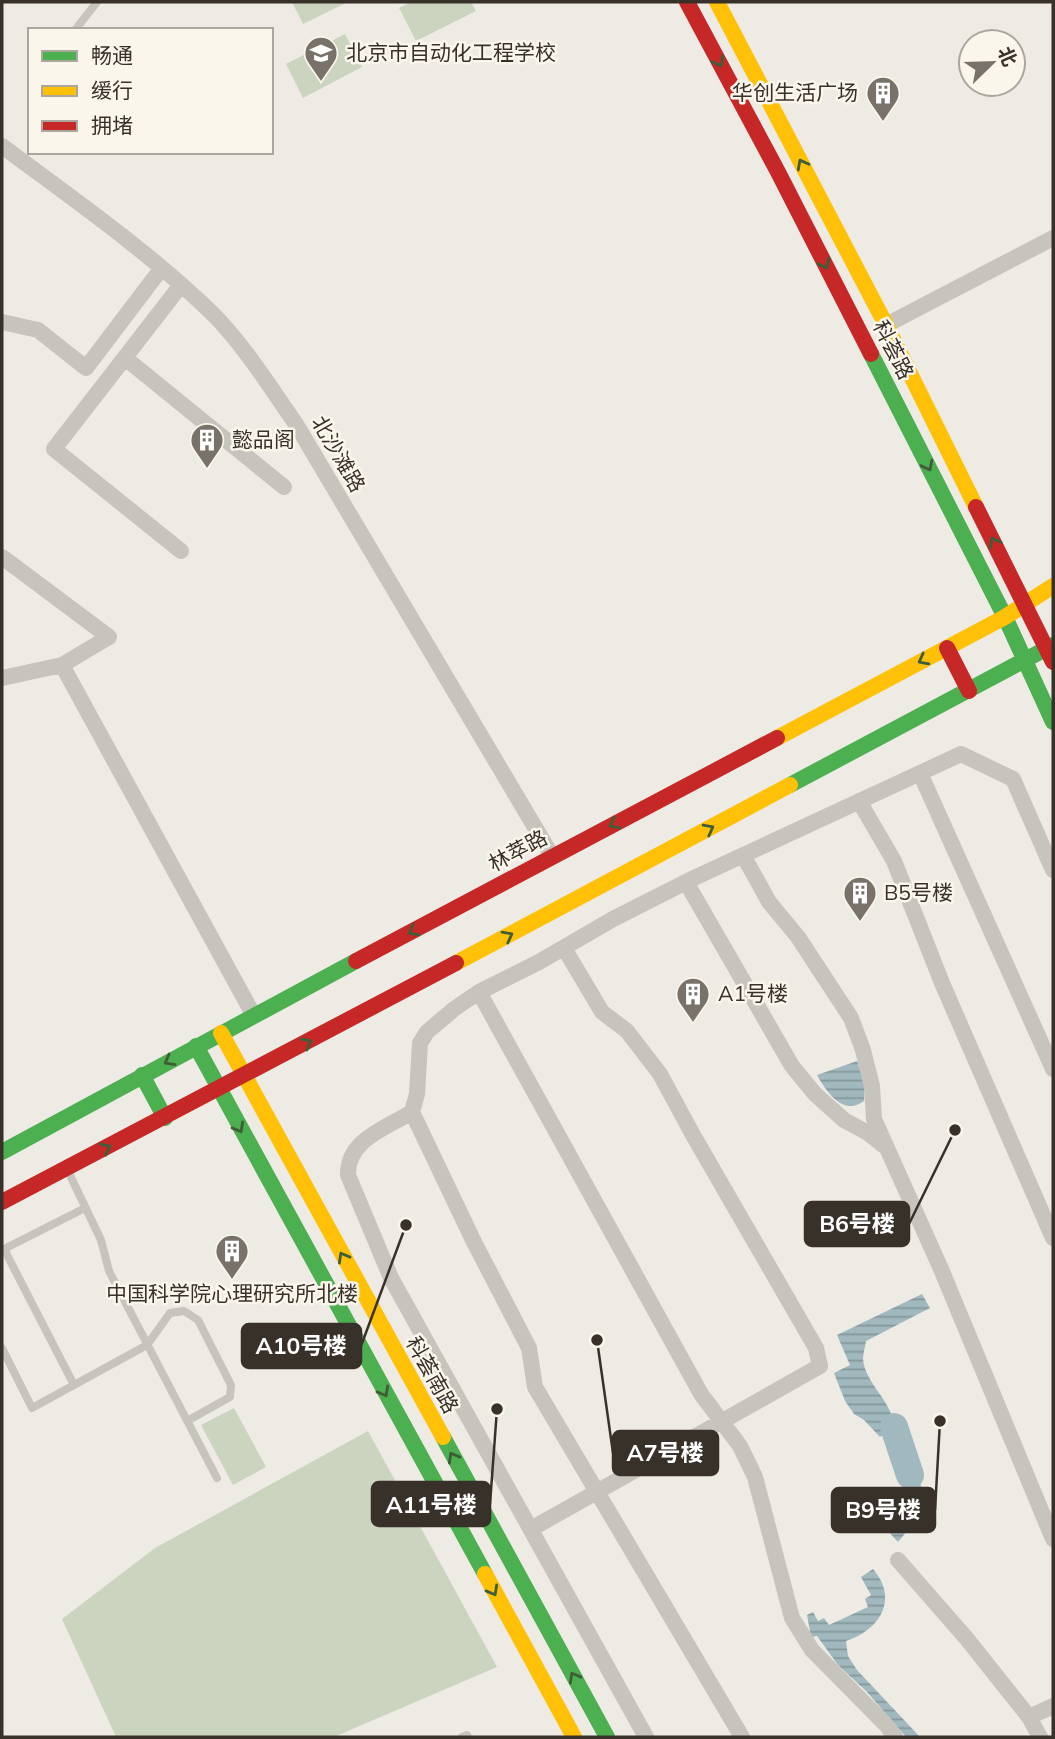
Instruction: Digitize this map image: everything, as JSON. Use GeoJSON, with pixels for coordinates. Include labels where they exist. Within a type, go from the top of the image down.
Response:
{"type":"FeatureCollection","features":[{"type":"Feature","properties":{"kind":"main road","name":"科荟路"},"geometry":{"type":"LineString","coordinates":[[687,2],[807,228],[1005,617],[1053,722]]}},
{"type":"Feature","properties":{"kind":"main road","name":"科荟路"},"geometry":{"type":"LineString","coordinates":[[717,2],[886,325],[1051,652]]}},
{"type":"Feature","properties":{"kind":"main road","name":"林萃路"},"geometry":{"type":"LineString","coordinates":[[2,1152],[552,856],[1005,617],[1053,586]]}},
{"type":"Feature","properties":{"kind":"main road"},"geometry":{"type":"LineString","coordinates":[[947,648],[969,691]]}},
{"type":"Feature","properties":{"kind":"main road"},"geometry":{"type":"LineString","coordinates":[[2,1202],[219,1090],[1026,660],[1051,652]]}},
{"type":"Feature","properties":{"kind":"main road","name":"科荟南路"},"geometry":{"type":"LineString","coordinates":[[222,1033],[607,1737]]}},
{"type":"Feature","properties":{"kind":"main road"},"geometry":{"type":"LineString","coordinates":[[196,1046],[574,1737]]}},
{"type":"Feature","properties":{"kind":"main road"},"geometry":{"type":"LineString","coordinates":[[142,1075],[165,1118]]}},
{"type":"Feature","properties":{"kind":"street","name":"北沙滩路"},"geometry":{"type":"LineString","coordinates":[[2,146],[181,285],[213,315],[262,375],[296,424],[552,856]]}},
{"type":"Feature","properties":{"kind":"street"},"geometry":{"type":"LineString","coordinates":[[886,325],[1053,238]]}},
{"type":"Feature","properties":{"kind":"street"},"geometry":{"type":"LineString","coordinates":[[2,322],[38,330],[86,368],[161,269]]}},
{"type":"Feature","properties":{"kind":"street"},"geometry":{"type":"LineString","coordinates":[[181,285],[54,449],[181,551]]}},
{"type":"Feature","properties":{"kind":"street"},"geometry":{"type":"LineString","coordinates":[[125,358],[285,487]]}},
{"type":"Feature","properties":{"kind":"street"},"geometry":{"type":"LineString","coordinates":[[2,557],[109,637],[62,665],[2,678]]}},
{"type":"Feature","properties":{"kind":"street"},"geometry":{"type":"LineString","coordinates":[[62,665],[254,1016]]}},
{"type":"Feature","properties":{"kind":"street"},"geometry":{"type":"LineString","coordinates":[[742,1737],[535,1387],[529,1348],[473,1240],[412,1112],[417,1094],[421,1043],[427,1031],[479,992],[613,919],[743,855],[961,754],[1013,779],[1053,870]]}},
{"type":"Feature","properties":{"kind":"street"},"geometry":{"type":"LineString","coordinates":[[920,773],[1053,1069]]}},
{"type":"Feature","properties":{"kind":"street"},"geometry":{"type":"LineString","coordinates":[[859,801],[894,861],[942,983],[1053,1238]]}},
{"type":"Feature","properties":{"kind":"street"},"geometry":{"type":"LineString","coordinates":[[743,855],[769,902],[798,937],[851,1018],[872,1086],[874,1119],[941,1269],[1053,1539]]}},
{"type":"Feature","properties":{"kind":"street"},"geometry":{"type":"LineString","coordinates":[[686,883],[792,1066],[815,1094],[844,1120],[885,1146]]}},
{"type":"Feature","properties":{"kind":"street"},"geometry":{"type":"LineString","coordinates":[[531,1529],[820,1366],[816,1348],[660,1073],[627,1031],[602,1012],[564,948]]}},
{"type":"Feature","properties":{"kind":"street"},"geometry":{"type":"LineString","coordinates":[[479,992],[701,1394],[740,1446],[755,1477],[792,1618],[812,1650],[895,1737]]}},
{"type":"Feature","properties":{"kind":"street"},"geometry":{"type":"LineString","coordinates":[[412,1112],[363,1140],[352,1152],[348,1175],[391,1278],[646,1737]]}},
{"type":"Feature","properties":{"kind":"street"},"geometry":{"type":"LineString","coordinates":[[898,1560],[967,1639],[1029,1717],[1040,1737]]}},
{"type":"Feature","properties":{"kind":"street"},"geometry":{"type":"LineString","coordinates":[[1029,1717],[1053,1706]]}},
{"type":"Feature","properties":{"kind":"lane"},"geometry":{"type":"LineString","coordinates":[[77,28],[97,2]]}},
{"type":"Feature","properties":{"kind":"lane"},"geometry":{"type":"LineString","coordinates":[[66,1169],[101,1240],[108,1271],[217,1478]]}},
{"type":"Feature","properties":{"kind":"lane"},"geometry":{"type":"LineString","coordinates":[[74,1385],[3,1249],[85,1208]]}},
{"type":"Feature","properties":{"kind":"lane"},"geometry":{"type":"LineString","coordinates":[[2,1348],[32,1408],[147,1345],[170,1314],[184,1311],[198,1320],[232,1385],[230,1397],[187,1421]]}},
{"type":"Feature","properties":{"kind":"lane"},"geometry":{"type":"LineString","coordinates":[[462,1737],[468,1737]]}},
{"type":"Feature","properties":{"kind":"green space"},"geometry":{"type":"Polygon","coordinates":[[[292,2],[348,2],[303,24],[292,2]]]}},
{"type":"Feature","properties":{"kind":"green space"},"geometry":{"type":"Polygon","coordinates":[[[411,2],[471,2],[476,11],[416,41],[399,8],[411,2]]]}},
{"type":"Feature","properties":{"kind":"green space"},"geometry":{"type":"Polygon","coordinates":[[[345,34],[362,67],[303,98],[286,64],[345,34]]]}},
{"type":"Feature","properties":{"kind":"green space"},"geometry":{"type":"Polygon","coordinates":[[[234,1408],[266,1467],[233,1485],[201,1425],[234,1408]]]}},
{"type":"Feature","properties":{"kind":"green space"},"geometry":{"type":"Polygon","coordinates":[[[368,1431],[497,1667],[334,1737],[116,1737],[62,1619],[155,1548],[368,1431]]]}},
{"type":"Feature","properties":{"kind":"water"},"geometry":{"type":"Polygon","coordinates":[[[857,1061],[865,1084],[864,1101],[849,1106],[836,1100],[817,1075],[857,1061]]]}},
{"type":"Feature","properties":{"kind":"water"},"geometry":{"type":"Polygon","coordinates":[[[922,1294],[930,1308],[866,1341],[863,1359],[865,1368],[889,1409],[894,1427],[880,1437],[864,1420],[854,1414],[845,1401],[834,1373],[850,1365],[837,1335],[922,1294]]]}},
{"type":"Feature","properties":{"kind":"water"},"geometry":{"type":"Polygon","coordinates":[[[910,1475],[917,1477],[922,1487],[923,1505],[898,1542],[887,1530],[908,1496],[904,1478],[910,1475]]]}},
{"type":"Feature","properties":{"kind":"water"},"geometry":{"type":"Polygon","coordinates":[[[873,1569],[885,1591],[885,1602],[882,1612],[868,1629],[846,1641],[848,1656],[857,1670],[920,1737],[906,1737],[867,1692],[838,1665],[817,1636],[811,1637],[807,1615],[813,1612],[818,1621],[824,1618],[829,1625],[868,1607],[865,1599],[871,1595],[861,1577],[873,1569]]]}},
{"type":"Feature","properties":{"kind":"waterway"},"geometry":{"type":"LineString","coordinates":[[894,1427],[910,1475]]}},
{"type":"Feature","properties":{"kind":"traffic: fast"},"geometry":{"type":"LineString","coordinates":[[871,354],[1005,617],[1053,722]]}},
{"type":"Feature","properties":{"kind":"traffic: fast"},"geometry":{"type":"LineString","coordinates":[[790,785],[1053,645]]}},
{"type":"Feature","properties":{"kind":"traffic: fast"},"geometry":{"type":"LineString","coordinates":[[2,1152],[356,961]]}},
{"type":"Feature","properties":{"kind":"traffic: fast"},"geometry":{"type":"LineString","coordinates":[[196,1046],[485,1574]]}},
{"type":"Feature","properties":{"kind":"traffic: fast"},"geometry":{"type":"LineString","coordinates":[[142,1075],[165,1118]]}},
{"type":"Feature","properties":{"kind":"traffic: fast"},"geometry":{"type":"LineString","coordinates":[[443,1437],[607,1737]]}},
{"type":"Feature","properties":{"kind":"traffic: slow"},"geometry":{"type":"LineString","coordinates":[[717,2],[886,325],[976,507]]}},
{"type":"Feature","properties":{"kind":"traffic: slow"},"geometry":{"type":"LineString","coordinates":[[777,738],[1005,617],[1053,586]]}},
{"type":"Feature","properties":{"kind":"traffic: slow"},"geometry":{"type":"LineString","coordinates":[[456,963],[790,785]]}},
{"type":"Feature","properties":{"kind":"traffic: slow"},"geometry":{"type":"LineString","coordinates":[[221,1033],[443,1437]]}},
{"type":"Feature","properties":{"kind":"traffic: slow"},"geometry":{"type":"LineString","coordinates":[[485,1574],[574,1737]]}},
{"type":"Feature","properties":{"kind":"traffic: jam"},"geometry":{"type":"LineString","coordinates":[[687,2],[871,354]]}},
{"type":"Feature","properties":{"kind":"traffic: jam"},"geometry":{"type":"LineString","coordinates":[[976,507],[1053,662]]}},
{"type":"Feature","properties":{"kind":"traffic: jam"},"geometry":{"type":"LineString","coordinates":[[947,648],[969,691]]}},
{"type":"Feature","properties":{"kind":"traffic: jam"},"geometry":{"type":"LineString","coordinates":[[356,961],[777,738]]}},
{"type":"Feature","properties":{"kind":"traffic: jam"},"geometry":{"type":"LineString","coordinates":[[2,1202],[456,963]]}},
{"type":"Feature","properties":{"kind":"place","name":"北京市自动化工程学校"},"geometry":{"type":"Point","coordinates":[321,83]}},
{"type":"Feature","properties":{"kind":"place","name":"华创生活广场"},"geometry":{"type":"Point","coordinates":[883,123]}},
{"type":"Feature","properties":{"kind":"place","name":"懿品阁"},"geometry":{"type":"Point","coordinates":[207,470]}},
{"type":"Feature","properties":{"kind":"place","name":"B5号楼"},"geometry":{"type":"Point","coordinates":[860,923]}},
{"type":"Feature","properties":{"kind":"place","name":"A1号楼"},"geometry":{"type":"Point","coordinates":[693,1024]}},
{"type":"Feature","properties":{"kind":"place","name":"B6号楼"},"geometry":{"type":"Point","coordinates":[955,1130]}},
{"type":"Feature","properties":{"kind":"place","name":"A10号楼"},"geometry":{"type":"Point","coordinates":[406,1225]}},
{"type":"Feature","properties":{"kind":"place","name":"中国科学院心理研究所北楼"},"geometry":{"type":"Point","coordinates":[232,1281]}},
{"type":"Feature","properties":{"kind":"place","name":"A7号楼"},"geometry":{"type":"Point","coordinates":[597,1340]}},
{"type":"Feature","properties":{"kind":"place","name":"A11号楼"},"geometry":{"type":"Point","coordinates":[497,1409]}},
{"type":"Feature","properties":{"kind":"place","name":"B9号楼"},"geometry":{"type":"Point","coordinates":[940,1421]}}]}
